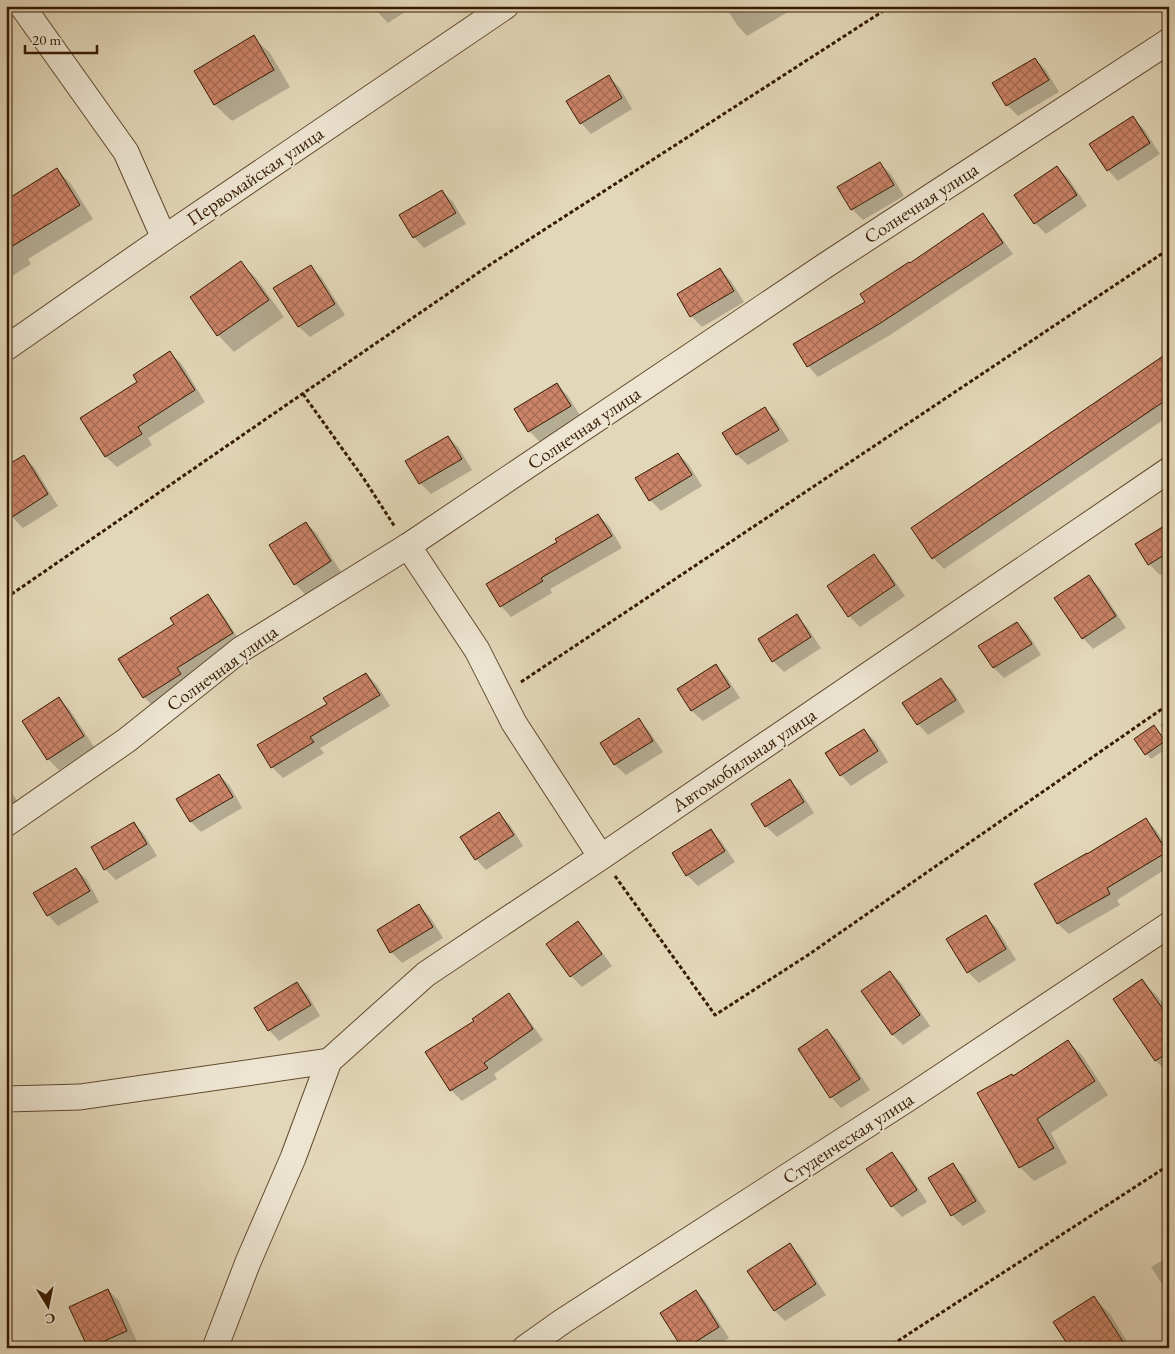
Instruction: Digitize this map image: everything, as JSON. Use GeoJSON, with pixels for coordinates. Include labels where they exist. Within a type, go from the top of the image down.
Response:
{"type":"FeatureCollection","features":[{"type":"Feature","properties":{"kind":"street"},"geometry":{"type":"LineString","coordinates":[[22,6],[126,152],[164,238]]}},
{"type":"Feature","properties":{"kind":"street","name":"Первомайская улица"},"geometry":{"type":"LineString","coordinates":[[6,348],[164,238],[506,6]]}},
{"type":"Feature","properties":{"kind":"street","name":"Солнечная улица"},"geometry":{"type":"LineString","coordinates":[[6,824],[127,740],[240,650],[408,546],[826,265],[1169,40]]}},
{"type":"Feature","properties":{"kind":"street","name":"Автомобильная улица"},"geometry":{"type":"LineString","coordinates":[[329,1061],[426,974],[1169,470]]}},
{"type":"Feature","properties":{"kind":"street"},"geometry":{"type":"LineString","coordinates":[[408,546],[477,650],[514,722],[601,857]]}},
{"type":"Feature","properties":{"kind":"street","name":"Студенческая улица"},"geometry":{"type":"LineString","coordinates":[[525,1348],[572,1315],[909,1098],[1169,925]]}},
{"type":"Feature","properties":{"kind":"street"},"geometry":{"type":"LineString","coordinates":[[6,1100],[80,1097],[329,1061],[293,1158],[248,1262],[215,1348]]}},
{"type":"Feature","properties":{"kind":"path"},"geometry":{"type":"LineString","coordinates":[[6,598],[491,264],[891,6]]}},
{"type":"Feature","properties":{"kind":"path"},"geometry":{"type":"LineString","coordinates":[[500,696],[1169,249]]}},
{"type":"Feature","properties":{"kind":"path"},"geometry":{"type":"LineString","coordinates":[[303,394],[364,479],[408,546]]}},
{"type":"Feature","properties":{"kind":"path"},"geometry":{"type":"LineString","coordinates":[[601,857],[715,1015],[817,949],[1169,704]]}},
{"type":"Feature","properties":{"kind":"path"},"geometry":{"type":"LineString","coordinates":[[887,1348],[1169,1165]]}},
{"type":"Feature","properties":{"kind":"building"},"geometry":{"type":"Polygon","coordinates":[[[254,35],[274,70],[214,105],[194,71],[254,35]]]}},
{"type":"Feature","properties":{"kind":"building"},"geometry":{"type":"Polygon","coordinates":[[[1035,58],[1049,80],[1006,106],[992,83],[1035,58]]]}},
{"type":"Feature","properties":{"kind":"building"},"geometry":{"type":"Polygon","coordinates":[[[609,75],[622,98],[580,124],[566,101],[609,75]]]}},
{"type":"Feature","properties":{"kind":"building"},"geometry":{"type":"Polygon","coordinates":[[[1133,116],[1150,143],[1107,171],[1089,144],[1133,116]]]}},
{"type":"Feature","properties":{"kind":"building"},"geometry":{"type":"Polygon","coordinates":[[[880,162],[894,185],[851,210],[837,187],[880,162]]]}},
{"type":"Feature","properties":{"kind":"building"},"geometry":{"type":"Polygon","coordinates":[[[1057,166],[1077,195],[1034,224],[1014,195],[1057,166]]]}},
{"type":"Feature","properties":{"kind":"building"},"geometry":{"type":"Polygon","coordinates":[[[57,168],[80,205],[6,250],[6,200],[57,168]]]}},
{"type":"Feature","properties":{"kind":"building"},"geometry":{"type":"Polygon","coordinates":[[[442,190],[456,213],[413,238],[399,215],[442,190]]]}},
{"type":"Feature","properties":{"kind":"building"},"geometry":{"type":"Polygon","coordinates":[[[983,213],[1003,243],[879,324],[807,367],[793,344],[865,302],[860,294],[910,263],[983,213]]]}},
{"type":"Feature","properties":{"kind":"building"},"geometry":{"type":"Polygon","coordinates":[[[241,261],[269,300],[217,336],[190,297],[241,261]]]}},
{"type":"Feature","properties":{"kind":"building"},"geometry":{"type":"Polygon","coordinates":[[[311,265],[335,304],[298,327],[273,288],[311,265]]]}},
{"type":"Feature","properties":{"kind":"building"},"geometry":{"type":"Polygon","coordinates":[[[720,268],[734,291],[690,317],[677,294],[720,268]]]}},
{"type":"Feature","properties":{"kind":"building"},"geometry":{"type":"Polygon","coordinates":[[[170,351],[195,390],[138,427],[142,434],[105,457],[80,418],[137,382],[133,375],[170,351]]]}},
{"type":"Feature","properties":{"kind":"building"},"geometry":{"type":"Polygon","coordinates":[[[1169,352],[1169,398],[932,559],[911,528],[1169,352]]]}},
{"type":"Feature","properties":{"kind":"building"},"geometry":{"type":"Polygon","coordinates":[[[557,383],[571,406],[528,432],[514,409],[557,383]]]}},
{"type":"Feature","properties":{"kind":"building"},"geometry":{"type":"Polygon","coordinates":[[[765,407],[779,430],[736,455],[722,433],[765,407]]]}},
{"type":"Feature","properties":{"kind":"building"},"geometry":{"type":"Polygon","coordinates":[[[448,436],[462,459],[419,484],[405,461],[448,436]]]}},
{"type":"Feature","properties":{"kind":"building"},"geometry":{"type":"Polygon","coordinates":[[[678,453],[692,475],[649,501],[635,478],[678,453]]]}},
{"type":"Feature","properties":{"kind":"building"},"geometry":{"type":"Polygon","coordinates":[[[24,455],[48,494],[6,521],[6,466],[24,455]]]}},
{"type":"Feature","properties":{"kind":"building"},"geometry":{"type":"Polygon","coordinates":[[[598,514],[612,536],[541,578],[543,581],[500,607],[486,584],[557,542],[555,539],[598,514]]]}},
{"type":"Feature","properties":{"kind":"building"},"geometry":{"type":"Polygon","coordinates":[[[306,522],[331,561],[294,585],[269,545],[306,522]]]}},
{"type":"Feature","properties":{"kind":"building"},"geometry":{"type":"Polygon","coordinates":[[[1169,523],[1169,552],[1148,565],[1135,544],[1169,523]]]}},
{"type":"Feature","properties":{"kind":"building"},"geometry":{"type":"Polygon","coordinates":[[[874,554],[895,585],[848,617],[827,586],[874,554]]]}},
{"type":"Feature","properties":{"kind":"building"},"geometry":{"type":"Polygon","coordinates":[[[1089,575],[1116,616],[1082,639],[1054,598],[1089,575]]]}},
{"type":"Feature","properties":{"kind":"building"},"geometry":{"type":"Polygon","coordinates":[[[208,594],[233,633],[177,668],[181,674],[143,698],[118,659],[174,624],[170,618],[208,594]]]}},
{"type":"Feature","properties":{"kind":"building"},"geometry":{"type":"Polygon","coordinates":[[[797,614],[811,637],[772,662],[758,639],[797,614]]]}},
{"type":"Feature","properties":{"kind":"building"},"geometry":{"type":"Polygon","coordinates":[[[1017,622],[1032,644],[993,668],[978,646],[1017,622]]]}},
{"type":"Feature","properties":{"kind":"building"},"geometry":{"type":"Polygon","coordinates":[[[716,664],[730,687],[691,711],[677,689],[716,664]]]}},
{"type":"Feature","properties":{"kind":"building"},"geometry":{"type":"Polygon","coordinates":[[[366,673],[380,695],[310,737],[314,742],[271,768],[257,745],[327,704],[323,698],[366,673]]]}},
{"type":"Feature","properties":{"kind":"building"},"geometry":{"type":"Polygon","coordinates":[[[941,678],[956,700],[917,725],[902,703],[941,678]]]}},
{"type":"Feature","properties":{"kind":"building"},"geometry":{"type":"Polygon","coordinates":[[[59,697],[84,736],[47,760],[22,721],[59,697]]]}},
{"type":"Feature","properties":{"kind":"building"},"geometry":{"type":"Polygon","coordinates":[[[639,718],[653,741],[614,765],[600,743],[639,718]]]}},
{"type":"Feature","properties":{"kind":"building"},"geometry":{"type":"Polygon","coordinates":[[[1154,725],[1165,741],[1145,755],[1134,739],[1154,725]]]}},
{"type":"Feature","properties":{"kind":"building"},"geometry":{"type":"Polygon","coordinates":[[[864,729],[878,751],[840,776],[825,753],[864,729]]]}},
{"type":"Feature","properties":{"kind":"building"},"geometry":{"type":"Polygon","coordinates":[[[219,774],[233,797],[190,822],[176,799],[219,774]]]}},
{"type":"Feature","properties":{"kind":"building"},"geometry":{"type":"Polygon","coordinates":[[[790,779],[804,802],[765,827],[751,804],[790,779]]]}},
{"type":"Feature","properties":{"kind":"building"},"geometry":{"type":"Polygon","coordinates":[[[499,812],[514,835],[475,860],[460,837],[499,812]]]}},
{"type":"Feature","properties":{"kind":"building"},"geometry":{"type":"Polygon","coordinates":[[[1146,818],[1167,852],[1107,888],[1110,894],[1057,924],[1034,884],[1146,818]]]}},
{"type":"Feature","properties":{"kind":"building"},"geometry":{"type":"Polygon","coordinates":[[[134,822],[147,844],[104,870],[91,847],[134,822]]]}},
{"type":"Feature","properties":{"kind":"building"},"geometry":{"type":"Polygon","coordinates":[[[711,829],[725,851],[686,876],[672,853],[711,829]]]}},
{"type":"Feature","properties":{"kind":"building"},"geometry":{"type":"Polygon","coordinates":[[[76,868],[90,891],[47,916],[33,893],[76,868]]]}},
{"type":"Feature","properties":{"kind":"building"},"geometry":{"type":"Polygon","coordinates":[[[419,904],[433,927],[390,953],[377,930],[419,904]]]}},
{"type":"Feature","properties":{"kind":"building"},"geometry":{"type":"Polygon","coordinates":[[[986,915],[1006,949],[967,973],[946,939],[986,915]]]}},
{"type":"Feature","properties":{"kind":"building"},"geometry":{"type":"Polygon","coordinates":[[[578,921],[602,954],[570,977],[546,944],[578,921]]]}},
{"type":"Feature","properties":{"kind":"building"},"geometry":{"type":"Polygon","coordinates":[[[890,971],[920,1015],[892,1035],[861,991],[890,971]]]}},
{"type":"Feature","properties":{"kind":"building"},"geometry":{"type":"Polygon","coordinates":[[[1142,979],[1169,1018],[1169,1052],[1155,1061],[1113,999],[1142,979]]]}},
{"type":"Feature","properties":{"kind":"building"},"geometry":{"type":"Polygon","coordinates":[[[297,982],[311,1005],[268,1031],[254,1008],[297,982]]]}},
{"type":"Feature","properties":{"kind":"building"},"geometry":{"type":"Polygon","coordinates":[[[509,993],[533,1029],[484,1063],[488,1068],[450,1091],[425,1052],[474,1021],[472,1019],[509,993]]]}},
{"type":"Feature","properties":{"kind":"building"},"geometry":{"type":"Polygon","coordinates":[[[827,1029],[860,1079],[830,1098],[798,1049],[827,1029]]]}},
{"type":"Feature","properties":{"kind":"building"},"geometry":{"type":"Polygon","coordinates":[[[1068,1040],[1095,1081],[1037,1119],[1054,1148],[1019,1168],[977,1093],[1012,1074],[1013,1076],[1068,1040]]]}},
{"type":"Feature","properties":{"kind":"building"},"geometry":{"type":"Polygon","coordinates":[[[892,1152],[917,1190],[891,1207],[866,1169],[892,1152]]]}},
{"type":"Feature","properties":{"kind":"building"},"geometry":{"type":"Polygon","coordinates":[[[953,1163],[976,1201],[951,1216],[928,1178],[953,1163]]]}},
{"type":"Feature","properties":{"kind":"building"},"geometry":{"type":"Polygon","coordinates":[[[790,1243],[816,1284],[774,1311],[747,1271],[790,1243]]]}},
{"type":"Feature","properties":{"kind":"building"},"geometry":{"type":"Polygon","coordinates":[[[108,1289],[127,1331],[88,1348],[69,1307],[108,1289]]]}},
{"type":"Feature","properties":{"kind":"building"},"geometry":{"type":"Polygon","coordinates":[[[696,1290],[719,1327],[686,1348],[682,1348],[660,1313],[696,1290]]]}},
{"type":"Feature","properties":{"kind":"building"},"geometry":{"type":"Polygon","coordinates":[[[1094,1296],[1127,1348],[1070,1348],[1053,1322],[1094,1296]]]}}]}
